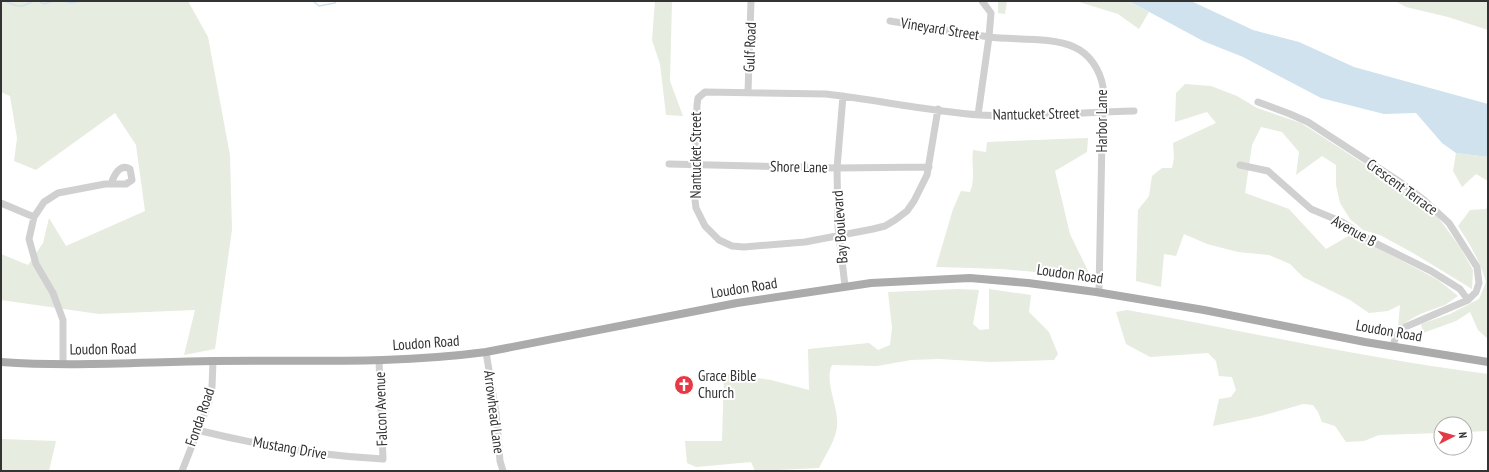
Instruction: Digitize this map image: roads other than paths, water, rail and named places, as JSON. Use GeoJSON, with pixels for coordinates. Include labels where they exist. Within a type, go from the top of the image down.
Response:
{"type":"FeatureCollection","features":[{"type":"Feature","properties":{"kind":"main road","name":"Loudon Road"},"geometry":{"type":"LineString","coordinates":[[1,362],[63,363],[379,360],[461,356],[730,304],[845,286],[933,279],[970,278],[1032,283],[1099,292],[1204,310],[1365,342],[1488,362]]}},
{"type":"Feature","properties":{"kind":"street","name":"Gulf Road"},"geometry":{"type":"LineString","coordinates":[[748,92],[751,1]]}},
{"type":"Feature","properties":{"kind":"street","name":"Vineyard Street"},"geometry":{"type":"LineString","coordinates":[[978,115],[991,12],[985,3]]}},
{"type":"Feature","properties":{"kind":"street","name":"Vineyard Street"},"geometry":{"type":"LineString","coordinates":[[890,21],[989,37]]}},
{"type":"Feature","properties":{"kind":"street","name":"Harbor Lane"},"geometry":{"type":"LineString","coordinates":[[989,37],[1063,44],[1078,49],[1091,60],[1101,75],[1104,111],[1099,292]]}},
{"type":"Feature","properties":{"kind":"street","name":"Nantucket Street"},"geometry":{"type":"LineString","coordinates":[[938,109],[928,167],[923,185],[914,201],[901,215],[885,226],[805,242],[737,247],[726,244],[711,233],[700,218],[695,200],[698,98],[701,94],[712,91],[843,96],[938,109],[978,115],[1022,116],[1104,111],[1134,111]]}},
{"type":"Feature","properties":{"kind":"street","name":"Bay Boulevard"},"geometry":{"type":"LineString","coordinates":[[843,96],[837,168],[839,235],[845,286]]}},
{"type":"Feature","properties":{"kind":"street","name":"Crescent Terrace"},"geometry":{"type":"LineString","coordinates":[[1258,102],[1308,122],[1400,182],[1434,209],[1458,236],[1477,267],[1479,283],[1476,292],[1468,300]]}},
{"type":"Feature","properties":{"kind":"street","name":"Shore Lane"},"geometry":{"type":"LineString","coordinates":[[669,164],[837,168],[928,167]]}},
{"type":"Feature","properties":{"kind":"street","name":"Avenue B"},"geometry":{"type":"LineString","coordinates":[[1240,165],[1268,171],[1311,209],[1342,222],[1371,241],[1431,271],[1460,288],[1468,300]]}},
{"type":"Feature","properties":{"kind":"street"},"geometry":{"type":"LineString","coordinates":[[63,363],[63,320],[53,293],[36,264],[29,239],[34,216],[44,202],[58,193],[111,184]]}},
{"type":"Feature","properties":{"kind":"street"},"geometry":{"type":"LineString","coordinates":[[1,203],[34,216]]}},
{"type":"Feature","properties":{"kind":"street"},"geometry":{"type":"LineString","coordinates":[[1393,346],[1396,336],[1405,327],[1468,300]]}},
{"type":"Feature","properties":{"kind":"street","name":"Arrowhead Lane"},"geometry":{"type":"LineString","coordinates":[[486,352],[496,413],[500,461],[503,471]]}},
{"type":"Feature","properties":{"kind":"street","name":"Falcon Avenue"},"geometry":{"type":"LineString","coordinates":[[379,360],[383,458]]}},
{"type":"Feature","properties":{"kind":"street","name":"Fonda Road"},"geometry":{"type":"LineString","coordinates":[[182,471],[208,404],[212,387],[213,361]]}},
{"type":"Feature","properties":{"kind":"street","name":"Mustang Drive"},"geometry":{"type":"LineString","coordinates":[[197,430],[308,452],[342,457],[383,458]]}},
{"type":"Feature","properties":{"kind":"water"},"geometry":{"type":"Polygon","coordinates":[[[1129,1],[1191,1],[1253,30],[1299,42],[1354,67],[1488,104],[1488,157],[1456,153],[1442,143],[1416,113],[1384,114],[1321,98],[1243,57],[1203,41],[1129,1]]]}},
{"type":"Feature","properties":{"kind":"waterway"},"geometry":{"type":"LineString","coordinates":[[5,1],[12,5],[19,6],[26,5],[33,1]]}},
{"type":"Feature","properties":{"kind":"waterway"},"geometry":{"type":"LineString","coordinates":[[39,1],[44,4],[53,1]]}},
{"type":"Feature","properties":{"kind":"waterway"},"geometry":{"type":"LineString","coordinates":[[65,1],[71,3],[81,1]]}},
{"type":"Feature","properties":{"kind":"waterway"},"geometry":{"type":"LineString","coordinates":[[313,1],[319,6],[335,3],[335,1]]}},
{"type":"Feature","properties":{"kind":"place","name":"Grace Bible Church"},"geometry":{"type":"Point","coordinates":[684,385]}}]}
